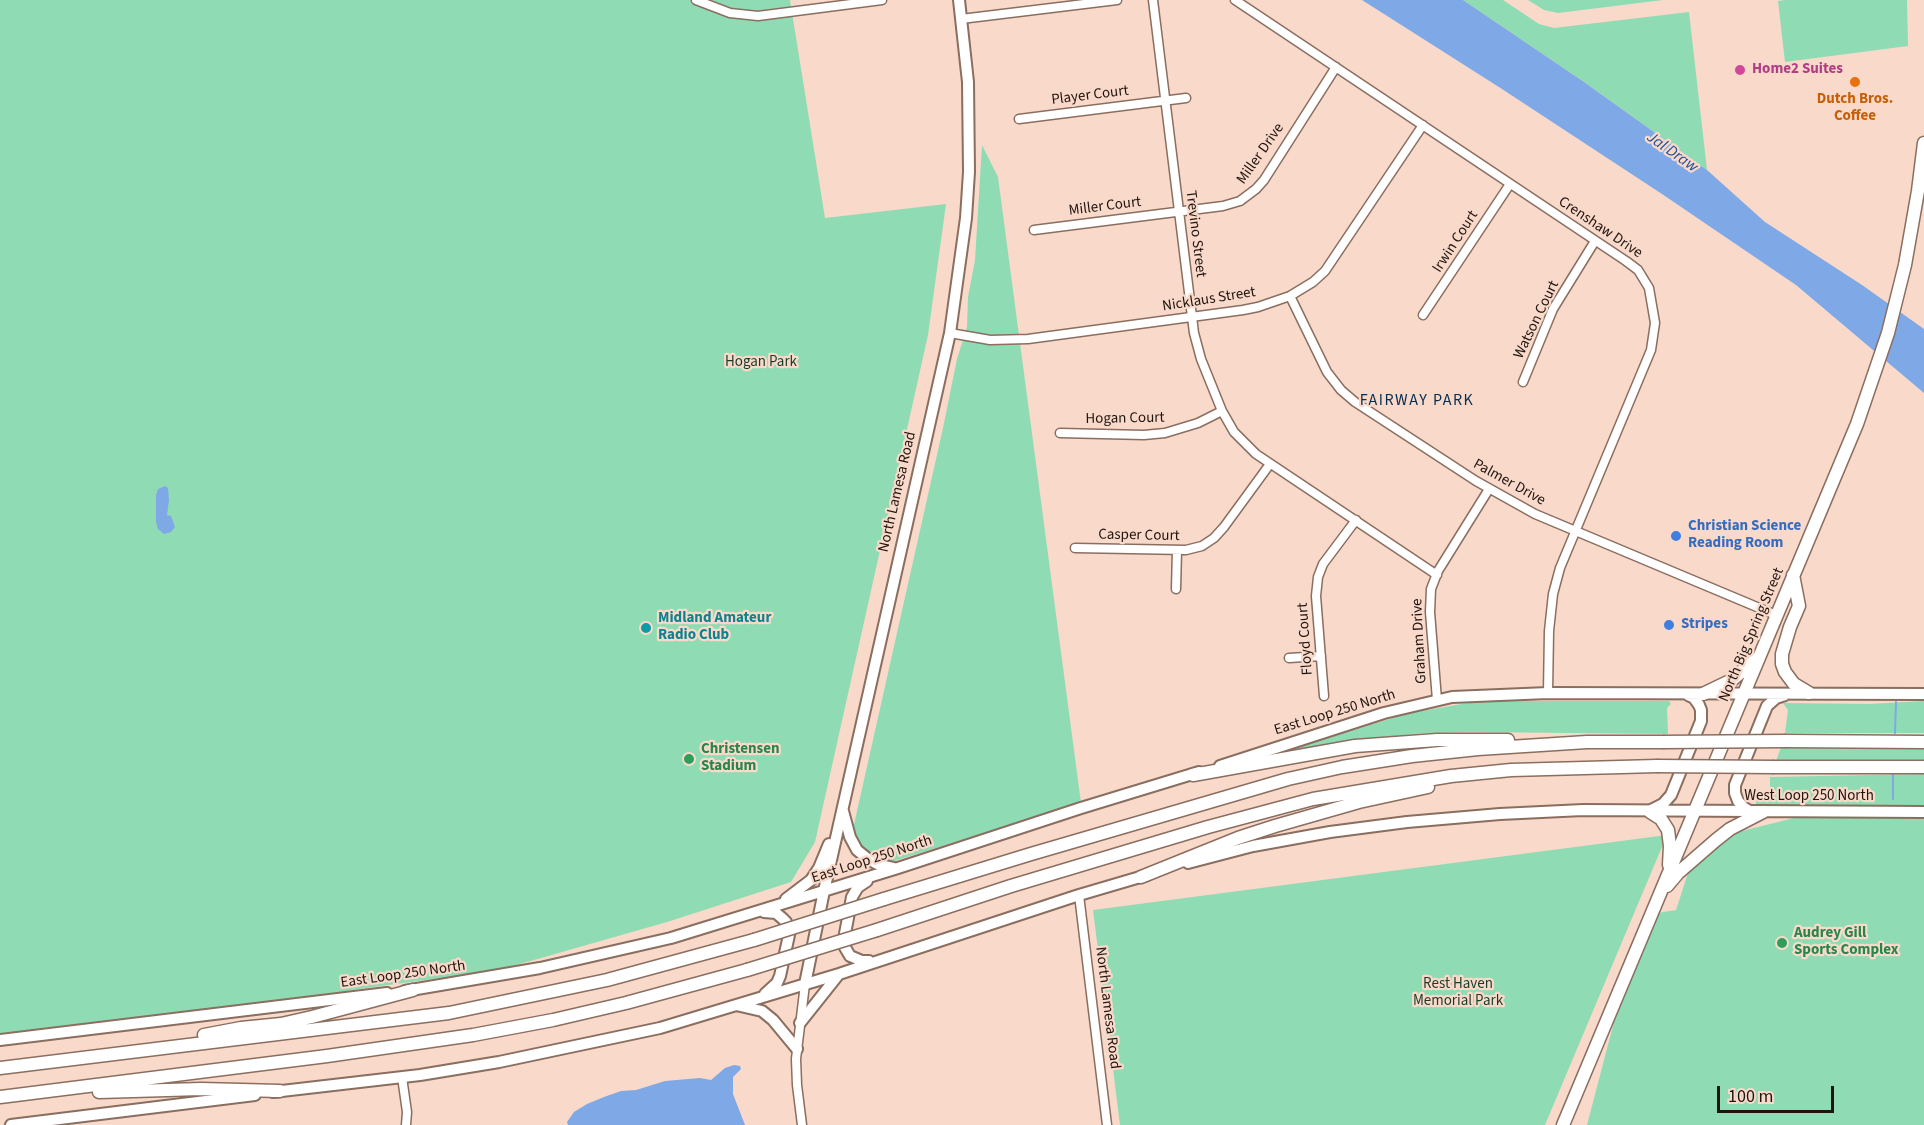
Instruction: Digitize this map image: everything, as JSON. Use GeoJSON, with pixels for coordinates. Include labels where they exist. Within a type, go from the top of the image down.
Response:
{"type":"FeatureCollection","features":[{"type":"Feature","properties":{"kind":"highway","name":"North Big Spring Street"},"geometry":{"type":"LineString","coordinates":[[1563,1125],[1857,424],[1876,372],[1896,301],[1912,226],[1924,143]]}},
{"type":"Feature","properties":{"kind":"highway"},"geometry":{"type":"LineString","coordinates":[[1793,575],[1799,606],[1782,654],[1782,664],[1794,684],[1809,693]]}},
{"type":"Feature","properties":{"kind":"highway"},"geometry":{"type":"LineString","coordinates":[[1703,694],[1732,680],[1751,665],[1760,654]]}},
{"type":"Feature","properties":{"kind":"highway"},"geometry":{"type":"LineString","coordinates":[[1193,775],[1384,743],[1466,739],[1587,742],[1924,742]]}},
{"type":"Feature","properties":{"kind":"highway"},"geometry":{"type":"LineString","coordinates":[[0,1068],[449,1013],[499,1004],[607,980],[754,940],[1031,854],[1288,779],[1342,767],[1449,752],[1587,742]]}},
{"type":"Feature","properties":{"kind":"highway"},"geometry":{"type":"LineString","coordinates":[[2,1096],[335,1055],[473,1035],[605,1008],[747,970],[1011,886],[1208,827],[1313,799],[1451,776],[1511,770],[1657,766],[1924,767]]}},
{"type":"Feature","properties":{"kind":"highway"},"geometry":{"type":"LineString","coordinates":[[1141,877],[1238,838],[1359,802],[1450,784],[1571,768]]}},
{"type":"Feature","properties":{"kind":"highway"},"geometry":{"type":"LineString","coordinates":[[1647,812],[1661,819],[1668,830],[1670,846],[1668,875]]}},
{"type":"Feature","properties":{"kind":"highway"},"geometry":{"type":"LineString","coordinates":[[1660,893],[1678,873],[1716,840],[1757,812]]}},
{"type":"Feature","properties":{"kind":"highway"},"geometry":{"type":"LineString","coordinates":[[170,1047],[190,1037],[312,1017],[413,990]]}},
{"type":"Feature","properties":{"kind":"highway"},"geometry":{"type":"LineString","coordinates":[[0,1063],[49,1062]]}},
{"type":"Feature","properties":{"kind":"highway"},"geometry":{"type":"LineString","coordinates":[[2,1096],[123,1090],[280,1091]]}},
{"type":"Feature","properties":{"kind":"main road","name":"North Lamesa Road"},"geometry":{"type":"LineString","coordinates":[[805,984],[950,333],[966,218],[969,172],[968,82],[959,0]]}},
{"type":"Feature","properties":{"kind":"main road"},"geometry":{"type":"LineString","coordinates":[[1757,812],[1743,807],[1738,801],[1735,785],[1767,706],[1776,698],[1791,693]]}},
{"type":"Feature","properties":{"kind":"main road","name":"East Loop 250 North"},"geometry":{"type":"LineString","coordinates":[[0,1040],[413,990],[500,976],[671,938],[1384,713],[1437,700],[1493,694],[1744,694]]}},
{"type":"Feature","properties":{"kind":"main road"},"geometry":{"type":"LineString","coordinates":[[1647,812],[1659,806],[1671,795],[1701,721],[1699,705],[1694,698],[1686,694]]}},
{"type":"Feature","properties":{"kind":"main road"},"geometry":{"type":"LineString","coordinates":[[1744,694],[1924,694]]}},
{"type":"Feature","properties":{"kind":"main road"},"geometry":{"type":"LineString","coordinates":[[843,807],[850,837],[858,850],[877,864],[898,868]]}},
{"type":"Feature","properties":{"kind":"main road"},"geometry":{"type":"LineString","coordinates":[[770,908],[794,894],[811,880],[825,854],[843,807]]}},
{"type":"Feature","properties":{"kind":"main road"},"geometry":{"type":"LineString","coordinates":[[751,1000],[839,974],[1078,895],[1253,846],[1363,827],[1528,812],[1582,810],[1694,812]]}},
{"type":"Feature","properties":{"kind":"main road","name":"West Loop 250 North"},"geometry":{"type":"LineString","coordinates":[[1694,812],[1924,812]]}},
{"type":"Feature","properties":{"kind":"main road"},"geometry":{"type":"LineString","coordinates":[[874,961],[862,961],[850,956],[843,944],[852,897],[864,882],[898,868]]}},
{"type":"Feature","properties":{"kind":"main road"},"geometry":{"type":"LineString","coordinates":[[11,1125],[402,1077],[560,1051],[660,1028],[762,996],[777,983],[789,935],[786,922],[771,912],[741,916]]}},
{"type":"Feature","properties":{"kind":"main road"},"geometry":{"type":"LineString","coordinates":[[800,1023],[839,974]]}},
{"type":"Feature","properties":{"kind":"main road"},"geometry":{"type":"LineString","coordinates":[[736,1005],[762,1011],[773,1020],[797,1049]]}},
{"type":"Feature","properties":{"kind":"street"},"geometry":{"type":"LineString","coordinates":[[696,0],[730,13],[758,16],[882,0]]}},
{"type":"Feature","properties":{"kind":"street"},"geometry":{"type":"LineString","coordinates":[[962,19],[1117,0]]}},
{"type":"Feature","properties":{"kind":"street","name":"Trevino Street"},"geometry":{"type":"LineString","coordinates":[[1153,0],[1192,316],[1201,359],[1222,411],[1243,443],[1270,464],[1437,575]]}},
{"type":"Feature","properties":{"kind":"street","name":"Crenshaw Drive"},"geometry":{"type":"LineString","coordinates":[[1235,0],[1638,270],[1644,278],[1650,293],[1654,328],[1647,358],[1560,568],[1553,594],[1549,631],[1548,693]]}},
{"type":"Feature","properties":{"kind":"street","name":"Miller Drive"},"geometry":{"type":"LineString","coordinates":[[1179,212],[1231,205],[1249,196],[1256,189],[1336,68]]}},
{"type":"Feature","properties":{"kind":"street","name":"Player Court"},"geometry":{"type":"LineString","coordinates":[[1019,118],[1186,98]]}},
{"type":"Feature","properties":{"kind":"street","name":"Nicklaus Street"},"geometry":{"type":"LineString","coordinates":[[950,333],[990,340],[1028,339],[1258,307],[1290,296],[1313,282],[1325,271],[1423,125]]}},
{"type":"Feature","properties":{"kind":"street","name":"Irwin Court"},"geometry":{"type":"LineString","coordinates":[[1423,315],[1510,184]]}},
{"type":"Feature","properties":{"kind":"street","name":"Miller Court"},"geometry":{"type":"LineString","coordinates":[[1034,230],[1179,212]]}},
{"type":"Feature","properties":{"kind":"street","name":"Watson Court"},"geometry":{"type":"LineString","coordinates":[[1523,382],[1553,309],[1595,241]]}},
{"type":"Feature","properties":{"kind":"street","name":"Palmer Drive"},"geometry":{"type":"LineString","coordinates":[[1290,296],[1327,372],[1341,390],[1355,402],[1489,489],[1528,511],[1776,615]]}},
{"type":"Feature","properties":{"kind":"street","name":"Hogan Court"},"geometry":{"type":"LineString","coordinates":[[1060,433],[1165,434],[1198,423],[1222,411]]}},
{"type":"Feature","properties":{"kind":"street","name":"Casper Court"},"geometry":{"type":"LineString","coordinates":[[1075,548],[1177,550],[1198,548],[1219,533],[1270,464]]}},
{"type":"Feature","properties":{"kind":"street","name":"Graham Drive"},"geometry":{"type":"LineString","coordinates":[[1437,700],[1430,608],[1431,589],[1437,575],[1489,489]]}},
{"type":"Feature","properties":{"kind":"street","name":"Floyd Court"},"geometry":{"type":"LineString","coordinates":[[1324,696],[1316,596],[1318,577],[1323,564],[1356,520]]}},
{"type":"Feature","properties":{"kind":"street"},"geometry":{"type":"LineString","coordinates":[[1176,589],[1177,550]]}},
{"type":"Feature","properties":{"kind":"street"},"geometry":{"type":"LineString","coordinates":[[1289,658],[1321,656]]}},
{"type":"Feature","properties":{"kind":"street","name":"North Lamesa Road"},"geometry":{"type":"LineString","coordinates":[[1078,895],[1107,1125]]}},
{"type":"Feature","properties":{"kind":"street"},"geometry":{"type":"LineString","coordinates":[[802,1125],[796,1085],[797,1049],[805,984]]}},
{"type":"Feature","properties":{"kind":"street"},"geometry":{"type":"LineString","coordinates":[[402,1077],[407,1112],[406,1125]]}},
{"type":"Feature","properties":{"kind":"green space","name":"Hogan Park"},"geometry":{"type":"Polygon","coordinates":[[[0,0],[790,0],[825,218],[946,204],[928,335],[815,842],[791,882],[667,922],[499,970],[321,996],[0,1035],[0,0]]]}},
{"type":"Feature","properties":{"kind":"green space"},"geometry":{"type":"Polygon","coordinates":[[[1463,0],[1503,0],[1539,24],[1554,28],[1689,12],[1707,170],[1584,82],[1463,0]]]}},
{"type":"Feature","properties":{"kind":"green space"},"geometry":{"type":"Polygon","coordinates":[[[1528,0],[1663,0],[1558,13],[1544,10],[1528,0]]]}},
{"type":"Feature","properties":{"kind":"green space"},"geometry":{"type":"Polygon","coordinates":[[[1907,0],[1908,46],[1785,62],[1778,1],[1907,0]]]}},
{"type":"Feature","properties":{"kind":"green space"},"geometry":{"type":"Polygon","coordinates":[[[982,145],[998,177],[1081,803],[891,862],[869,854],[859,845],[853,829],[957,359],[967,327],[968,297],[975,260],[982,145]]]}},
{"type":"Feature","properties":{"kind":"green space"},"geometry":{"type":"Polygon","coordinates":[[[1669,701],[1671,704],[1667,708],[1668,734],[1425,733],[1355,740],[1293,752],[1292,749],[1406,714],[1467,703],[1669,701]]]}},
{"type":"Feature","properties":{"kind":"green space"},"geometry":{"type":"Polygon","coordinates":[[[1924,701],[1924,733],[1785,733],[1788,710],[1783,703],[1869,704],[1924,701]]]}},
{"type":"Feature","properties":{"kind":"green space"},"geometry":{"type":"Polygon","coordinates":[[[1781,747],[1924,748],[1924,760],[1776,761],[1781,747]]]}},
{"type":"Feature","properties":{"kind":"green space"},"geometry":{"type":"Polygon","coordinates":[[[1924,774],[1924,807],[1756,808],[1756,800],[1770,799],[1770,777],[1924,774]]]}},
{"type":"Feature","properties":{"kind":"green space","name":"Audrey Gill Sports Complex"},"geometry":{"type":"Polygon","coordinates":[[[1810,814],[1924,818],[1924,1125],[1587,1125],[1627,972],[1651,914],[1676,910],[1688,873],[1722,836],[1810,814]]]}},
{"type":"Feature","properties":{"kind":"green space","name":"Rest Haven Memorial Park"},"geometry":{"type":"Polygon","coordinates":[[[1667,835],[1545,1125],[1120,1125],[1093,910],[1667,835]]]}},
{"type":"Feature","properties":{"kind":"water","name":"Jal Draw"},"geometry":{"type":"Polygon","coordinates":[[[1362,0],[1463,0],[1584,82],[1707,170],[1765,222],[1862,285],[1924,329],[1924,393],[1796,285],[1662,194],[1362,0]]]}},
{"type":"Feature","properties":{"kind":"water"},"geometry":{"type":"Polygon","coordinates":[[[165,486],[168,488],[169,500],[167,515],[171,516],[175,527],[171,532],[164,534],[158,529],[156,522],[156,495],[158,489],[165,486]]]}},
{"type":"Feature","properties":{"kind":"water"},"geometry":{"type":"Polygon","coordinates":[[[740,1066],[741,1069],[733,1077],[733,1094],[745,1125],[568,1125],[567,1122],[574,1112],[604,1097],[665,1081],[700,1078],[711,1080],[725,1068],[740,1066]]]}},
{"type":"Feature","properties":{"kind":"waterway"},"geometry":{"type":"LineString","coordinates":[[1895,733],[1896,702]]}},
{"type":"Feature","properties":{"kind":"waterway"},"geometry":{"type":"LineString","coordinates":[[1893,774],[1893,799]]}},
{"type":"Feature","properties":{"kind":"place","name":"Home2 Suites"},"geometry":{"type":"Point","coordinates":[1740,70]}},
{"type":"Feature","properties":{"kind":"place","name":"Dutch Bros. Coffee"},"geometry":{"type":"Point","coordinates":[1855,82]}},
{"type":"Feature","properties":{"kind":"place","name":"Christian Science Reading Room"},"geometry":{"type":"Point","coordinates":[1676,536]}},
{"type":"Feature","properties":{"kind":"place","name":"Stripes"},"geometry":{"type":"Point","coordinates":[1669,625]}},
{"type":"Feature","properties":{"kind":"place","name":"Midland Amateur Radio Club"},"geometry":{"type":"Point","coordinates":[646,628]}},
{"type":"Feature","properties":{"kind":"place","name":"Christensen Stadium"},"geometry":{"type":"Point","coordinates":[689,759]}},
{"type":"Feature","properties":{"kind":"place","name":"Audrey Gill Sports Complex"},"geometry":{"type":"Point","coordinates":[1782,943]}},
{"type":"Feature","properties":{"kind":"district","name":"FAIRWAY PARK"},"geometry":{"type":"Point","coordinates":[1417,401]}}]}
